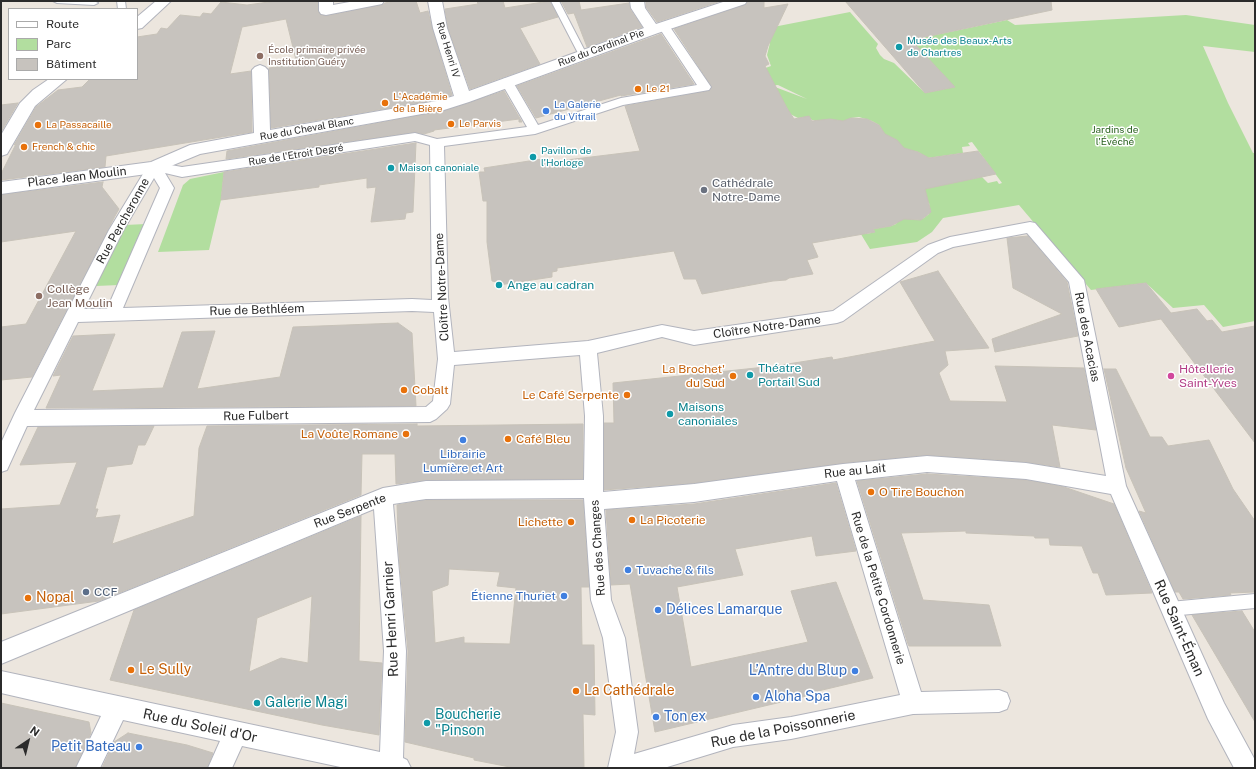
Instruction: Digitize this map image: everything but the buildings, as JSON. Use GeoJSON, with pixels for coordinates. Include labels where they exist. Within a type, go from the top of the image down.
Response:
{"type":"FeatureCollection","features":[{"type":"Feature","properties":{"kind":"street"},"geometry":{"type":"LineString","coordinates":[[138,24],[164,1]]}},
{"type":"Feature","properties":{"kind":"street"},"geometry":{"type":"LineString","coordinates":[[326,1],[326,11],[377,1]]}},
{"type":"Feature","properties":{"kind":"street","name":"Rue Henri IV"},"geometry":{"type":"LineString","coordinates":[[435,1],[440,28],[463,99]]}},
{"type":"Feature","properties":{"kind":"street"},"geometry":{"type":"LineString","coordinates":[[437,143],[535,130],[621,102],[705,87],[658,28],[638,8],[637,1]]}},
{"type":"Feature","properties":{"kind":"street","name":"Rue du Cardinal Pie"},"geometry":{"type":"LineString","coordinates":[[463,99],[658,28],[740,1]]}},
{"type":"Feature","properties":{"kind":"street"},"geometry":{"type":"LineString","coordinates":[[260,70],[262,136]]}},
{"type":"Feature","properties":{"kind":"street"},"geometry":{"type":"LineString","coordinates":[[1,150],[28,103],[58,80]]}},
{"type":"Feature","properties":{"kind":"street"},"geometry":{"type":"LineString","coordinates":[[507,82],[535,130]]}},
{"type":"Feature","properties":{"kind":"street","name":"Rue du Cheval Blanc"},"geometry":{"type":"LineString","coordinates":[[154,167],[196,149],[244,141],[262,136],[412,112],[463,99]]}},
{"type":"Feature","properties":{"kind":"street","name":"Rue de l'Etroit Degré"},"geometry":{"type":"LineString","coordinates":[[154,167],[182,172],[415,137],[437,143]]}},
{"type":"Feature","properties":{"kind":"street","name":"Cloître Notre-Dame"},"geometry":{"type":"LineString","coordinates":[[437,143],[441,306],[446,359],[588,348],[662,331],[694,338],[837,317]]}},
{"type":"Feature","properties":{"kind":"street","name":"Place Jean Moulin"},"geometry":{"type":"LineString","coordinates":[[1,188],[154,167]]}},
{"type":"Feature","properties":{"kind":"street","name":"Rue Percheronne"},"geometry":{"type":"LineString","coordinates":[[1,464],[21,418],[116,230],[154,167],[167,188],[112,314]]}},
{"type":"Feature","properties":{"kind":"street","name":"Rue des Acacias"},"geometry":{"type":"LineString","coordinates":[[837,317],[933,249],[950,242],[1030,227],[1076,280],[1116,486]]}},
{"type":"Feature","properties":{"kind":"street","name":"Rue de Bethléem"},"geometry":{"type":"LineString","coordinates":[[73,316],[412,305],[441,306]]}},
{"type":"Feature","properties":{"kind":"street","name":"Rue des Changes"},"geometry":{"type":"LineString","coordinates":[[588,348],[594,416],[594,495],[601,600],[614,638],[627,732],[620,768]]}},
{"type":"Feature","properties":{"kind":"street","name":"Rue Fulbert"},"geometry":{"type":"LineString","coordinates":[[21,418],[430,414],[441,404],[446,359]]}},
{"type":"Feature","properties":{"kind":"street","name":"Rue au Lait"},"geometry":{"type":"LineString","coordinates":[[594,495],[694,493],[843,472],[927,464],[1026,471],[1116,486]]}},
{"type":"Feature","properties":{"kind":"street","name":"Rue de la Petite Cordonnerie"},"geometry":{"type":"LineString","coordinates":[[843,472],[914,703]]}},
{"type":"Feature","properties":{"kind":"street","name":"Rue Saint-Éman"},"geometry":{"type":"LineString","coordinates":[[1116,486],[1216,711],[1247,768]]}},
{"type":"Feature","properties":{"kind":"street","name":"Rue Serpente"},"geometry":{"type":"LineString","coordinates":[[1,653],[383,496],[426,490],[594,495]]}},
{"type":"Feature","properties":{"kind":"street","name":"Rue Henri Garnier"},"geometry":{"type":"LineString","coordinates":[[383,496],[395,650],[395,767]]}},
{"type":"Feature","properties":{"kind":"street","name":"Rue du Soleil d'Or"},"geometry":{"type":"LineString","coordinates":[[1,682],[395,767]]}},
{"type":"Feature","properties":{"kind":"street","name":"Rue de la Poissonnerie"},"geometry":{"type":"LineString","coordinates":[[633,768],[635,765],[733,736],[791,728],[914,703],[999,701]]}},
{"type":"Feature","properties":{"kind":"street"},"geometry":{"type":"LineString","coordinates":[[88,768],[117,708]]}},
{"type":"Feature","properties":{"kind":"street"},"geometry":{"type":"LineString","coordinates":[[220,768],[236,733]]}},
{"type":"Feature","properties":{"kind":"lane"},"geometry":{"type":"LineString","coordinates":[[56,1],[94,3]]}},
{"type":"Feature","properties":{"kind":"lane"},"geometry":{"type":"LineString","coordinates":[[555,1],[583,55]]}},
{"type":"Feature","properties":{"kind":"lane"},"geometry":{"type":"LineString","coordinates":[[1170,609],[1255,601]]}},
{"type":"Feature","properties":{"kind":"green space","name":"Jardins de l'Évéché"},"geometry":{"type":"Polygon","coordinates":[[[850,12],[878,44],[876,48],[880,55],[884,59],[894,63],[925,93],[954,87],[911,40],[1007,20],[1015,25],[1186,15],[1255,25],[1255,52],[1203,46],[1228,103],[1253,153],[1255,153],[1255,321],[1223,327],[1204,305],[1173,308],[1146,283],[1091,290],[1019,205],[943,218],[932,232],[917,242],[870,249],[859,231],[863,230],[866,234],[875,232],[873,229],[896,224],[900,217],[917,220],[924,218],[929,214],[929,203],[917,194],[925,186],[982,177],[988,183],[997,181],[999,184],[1002,183],[972,142],[968,143],[970,146],[962,147],[963,153],[928,158],[918,152],[903,149],[885,136],[879,125],[872,121],[859,117],[851,118],[844,122],[830,119],[820,121],[817,126],[814,120],[809,117],[798,118],[790,114],[775,87],[807,99],[778,85],[749,87],[743,76],[771,66],[767,55],[770,43],[763,29],[850,12]]]}},
{"type":"Feature","properties":{"kind":"green space"},"geometry":{"type":"Polygon","coordinates":[[[224,172],[221,200],[209,250],[158,252],[183,185],[190,179],[224,172]]]}},
{"type":"Feature","properties":{"kind":"green space"},"geometry":{"type":"Polygon","coordinates":[[[146,224],[119,285],[96,286],[125,225],[146,224]]]}},
{"type":"Feature","properties":{"kind":"place","name":"Musée des Beaux-Arts de Chartres"},"geometry":{"type":"Point","coordinates":[899,47]}},
{"type":"Feature","properties":{"kind":"place","name":"École primaire privée Institution Guéry"},"geometry":{"type":"Point","coordinates":[260,56]}},
{"type":"Feature","properties":{"kind":"place","name":"Le 21"},"geometry":{"type":"Point","coordinates":[638,89]}},
{"type":"Feature","properties":{"kind":"place","name":"L'Académie de la Bière"},"geometry":{"type":"Point","coordinates":[385,103]}},
{"type":"Feature","properties":{"kind":"place","name":"La Galerie du Vitrail"},"geometry":{"type":"Point","coordinates":[546,111]}},
{"type":"Feature","properties":{"kind":"place","name":"Le Parvis"},"geometry":{"type":"Point","coordinates":[451,124]}},
{"type":"Feature","properties":{"kind":"place","name":"La Passacaille"},"geometry":{"type":"Point","coordinates":[38,125]}},
{"type":"Feature","properties":{"kind":"place","name":"French & chic"},"geometry":{"type":"Point","coordinates":[24,147]}},
{"type":"Feature","properties":{"kind":"place","name":"Pavillon de l'Horloge"},"geometry":{"type":"Point","coordinates":[533,157]}},
{"type":"Feature","properties":{"kind":"place","name":"Maison canoniale"},"geometry":{"type":"Point","coordinates":[391,168]}},
{"type":"Feature","properties":{"kind":"place","name":"Cathédrale Notre-Dame"},"geometry":{"type":"Point","coordinates":[704,190]}},
{"type":"Feature","properties":{"kind":"place","name":"Ange au cadran"},"geometry":{"type":"Point","coordinates":[499,285]}},
{"type":"Feature","properties":{"kind":"place","name":"Collège Jean Moulin"},"geometry":{"type":"Point","coordinates":[39,296]}},
{"type":"Feature","properties":{"kind":"place","name":"Théatre Portail Sud"},"geometry":{"type":"Point","coordinates":[750,375]}},
{"type":"Feature","properties":{"kind":"place","name":"La Brochet' du Sud"},"geometry":{"type":"Point","coordinates":[733,376]}},
{"type":"Feature","properties":{"kind":"place","name":"Hôtellerie Saint-Yves"},"geometry":{"type":"Point","coordinates":[1171,376]}},
{"type":"Feature","properties":{"kind":"place","name":"Cobalt"},"geometry":{"type":"Point","coordinates":[404,390]}},
{"type":"Feature","properties":{"kind":"place","name":"Le Café Serpente"},"geometry":{"type":"Point","coordinates":[627,395]}},
{"type":"Feature","properties":{"kind":"place","name":"Maisons canoniales"},"geometry":{"type":"Point","coordinates":[670,414]}},
{"type":"Feature","properties":{"kind":"place","name":"La Voûte Romane"},"geometry":{"type":"Point","coordinates":[406,434]}},
{"type":"Feature","properties":{"kind":"place","name":"Café Bleu"},"geometry":{"type":"Point","coordinates":[508,439]}},
{"type":"Feature","properties":{"kind":"place","name":"Librairie Lumière et Art"},"geometry":{"type":"Point","coordinates":[463,440]}},
{"type":"Feature","properties":{"kind":"place","name":"O Tire Bouchon"},"geometry":{"type":"Point","coordinates":[871,492]}},
{"type":"Feature","properties":{"kind":"place","name":"La Picoterie"},"geometry":{"type":"Point","coordinates":[632,520]}},
{"type":"Feature","properties":{"kind":"place","name":"Lichette"},"geometry":{"type":"Point","coordinates":[571,522]}},
{"type":"Feature","properties":{"kind":"place","name":"Tuvache & fils"},"geometry":{"type":"Point","coordinates":[628,570]}},
{"type":"Feature","properties":{"kind":"place","name":"CCF"},"geometry":{"type":"Point","coordinates":[86,592]}},
{"type":"Feature","properties":{"kind":"place","name":"Étienne Thuriet"},"geometry":{"type":"Point","coordinates":[564,596]}},
{"type":"Feature","properties":{"kind":"place","name":"Nopal"},"geometry":{"type":"Point","coordinates":[28,598]}},
{"type":"Feature","properties":{"kind":"place","name":"Délices Lamarque"},"geometry":{"type":"Point","coordinates":[658,610]}},
{"type":"Feature","properties":{"kind":"place","name":"Le Sully"},"geometry":{"type":"Point","coordinates":[131,670]}},
{"type":"Feature","properties":{"kind":"place","name":"L’Antre du Blup"},"geometry":{"type":"Point","coordinates":[855,671]}},
{"type":"Feature","properties":{"kind":"place","name":"La Cathédrale"},"geometry":{"type":"Point","coordinates":[576,691]}},
{"type":"Feature","properties":{"kind":"place","name":"Aloha Spa"},"geometry":{"type":"Point","coordinates":[756,697]}},
{"type":"Feature","properties":{"kind":"place","name":"Galerie Magi"},"geometry":{"type":"Point","coordinates":[257,703]}},
{"type":"Feature","properties":{"kind":"place","name":"Ton ex"},"geometry":{"type":"Point","coordinates":[656,717]}},
{"type":"Feature","properties":{"kind":"place","name":"Boucherie \"Pinson"},"geometry":{"type":"Point","coordinates":[427,723]}},
{"type":"Feature","properties":{"kind":"place","name":"Petit Bateau"},"geometry":{"type":"Point","coordinates":[139,747]}}]}
